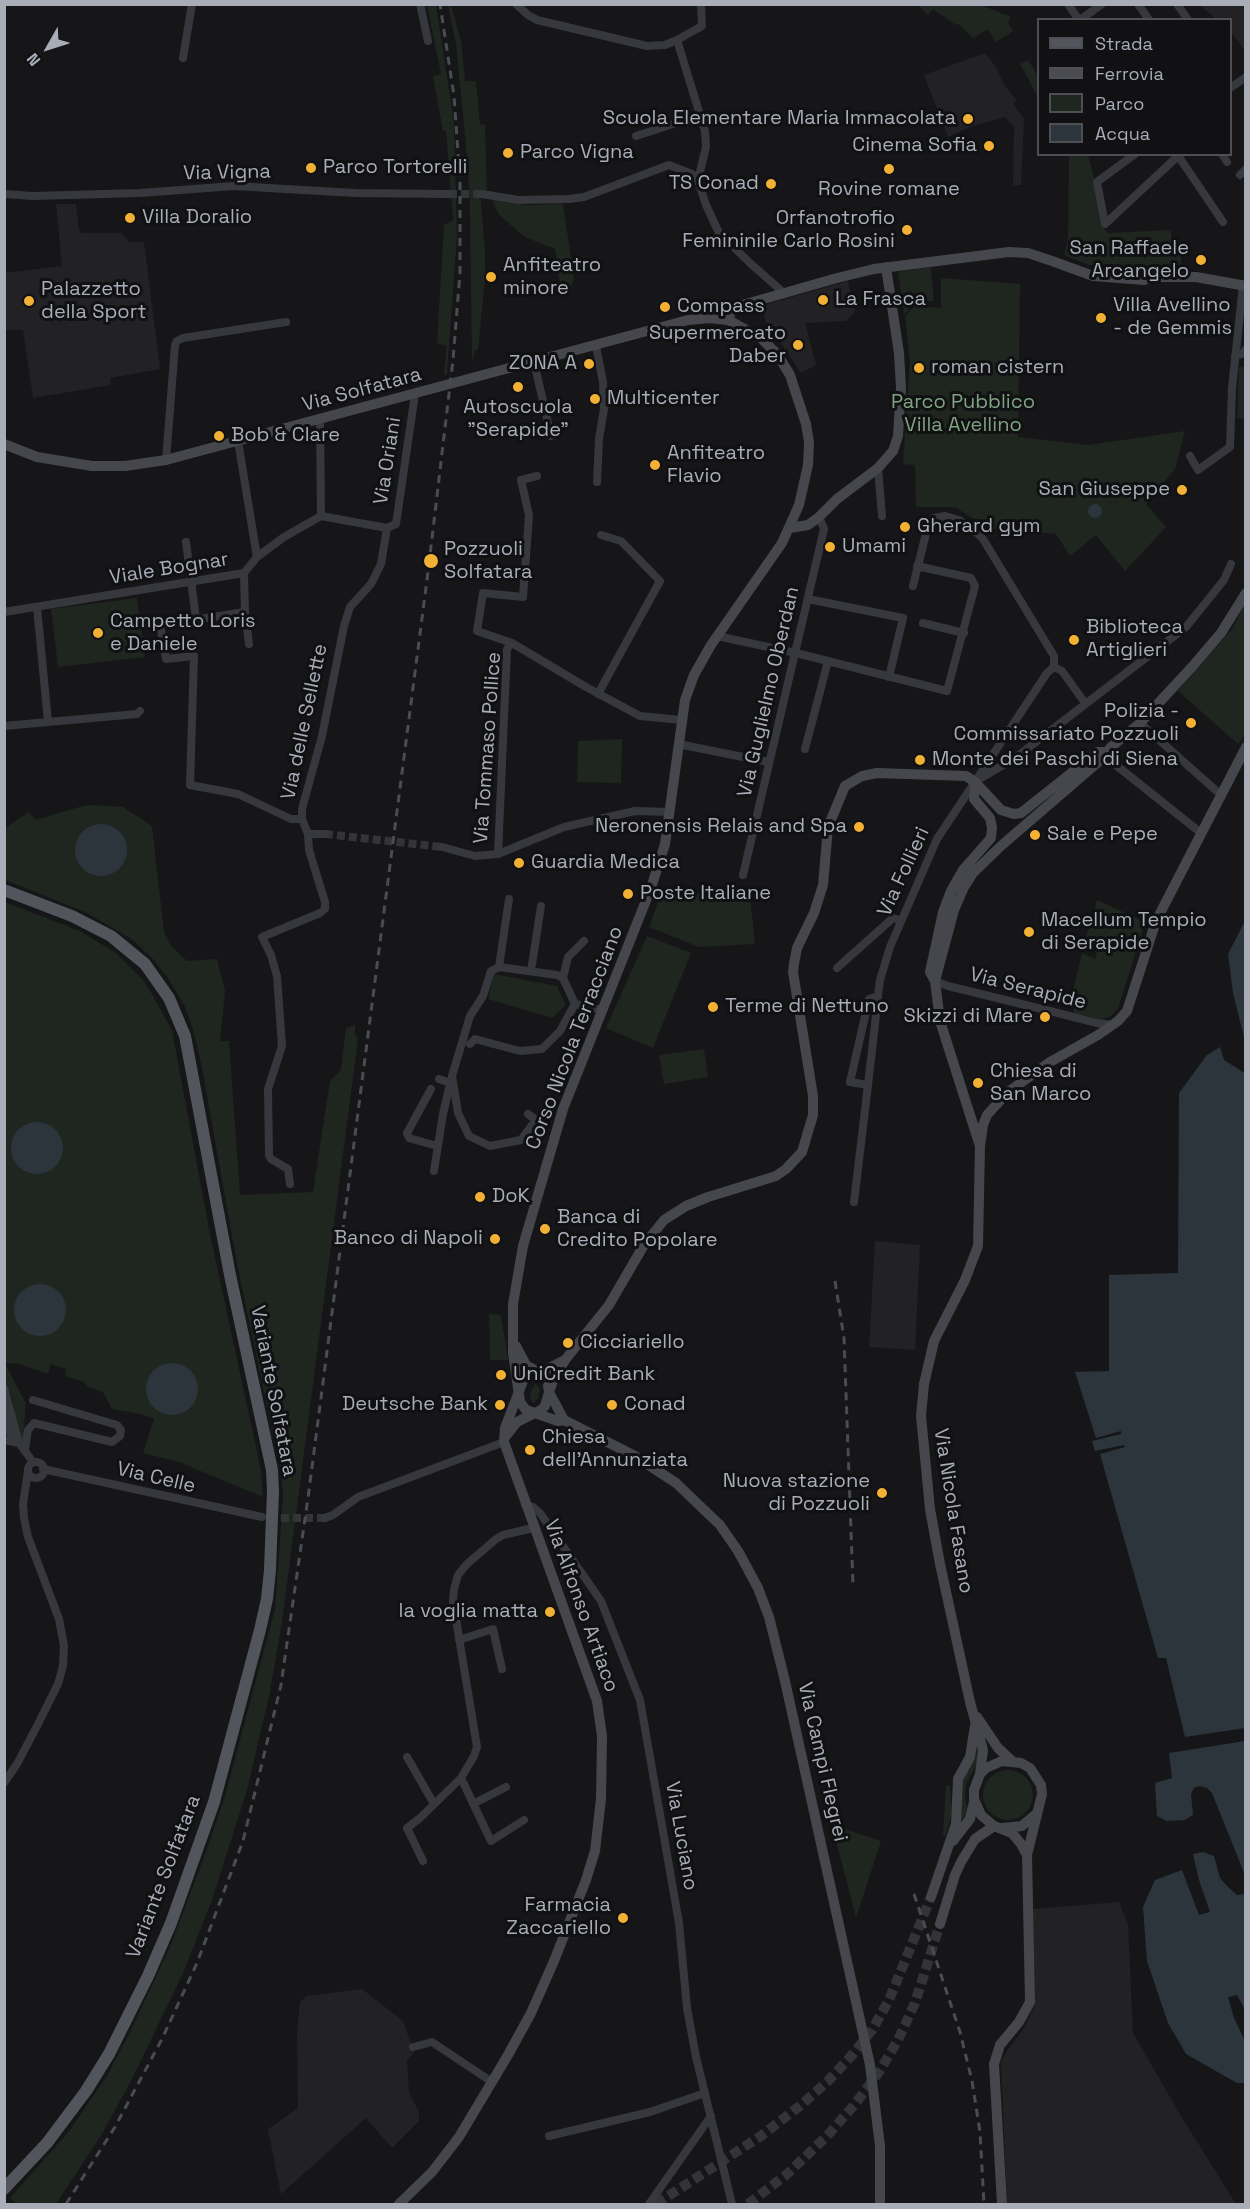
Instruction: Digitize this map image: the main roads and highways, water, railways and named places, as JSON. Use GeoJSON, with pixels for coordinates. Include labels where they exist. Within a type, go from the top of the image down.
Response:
{"type":"FeatureCollection","features":[{"type":"Feature","properties":{"kind":"main road","name":"Variante Solfatara"},"geometry":{"type":"LineString","coordinates":[[4,890],[72,916],[111,936],[145,964],[169,998],[187,1046],[230,1275],[272,1470],[273,1491],[270,1570],[262,1620],[214,1802],[171,1923],[109,2054],[86,2091],[47,2143],[4,2189]]}},
{"type":"Feature","properties":{"kind":"water"},"geometry":{"type":"Polygon","coordinates":[[[1095,504],[1100,506],[1102,511],[1100,516],[1095,518],[1090,516],[1088,511],[1090,506],[1095,504]]]}},
{"type":"Feature","properties":{"kind":"water"},"geometry":{"type":"Polygon","coordinates":[[[96,824],[106,824],[120,831],[127,850],[120,869],[106,876],[96,876],[86,872],[79,865],[75,855],[75,845],[79,835],[86,828],[96,824]]]}},
{"type":"Feature","properties":{"kind":"water"},"geometry":{"type":"Polygon","coordinates":[[[1245,921],[1246,1041],[1233,993],[1228,954],[1245,921]]]}},
{"type":"Feature","properties":{"kind":"water"},"geometry":{"type":"Polygon","coordinates":[[[1220,1047],[1224,1060],[1246,1074],[1245,1728],[1185,1737],[1166,1658],[1158,1658],[1100,1454],[1125,1447],[1124,1445],[1095,1451],[1092,1441],[1121,1434],[1121,1431],[1096,1438],[1075,1372],[1109,1371],[1109,1275],[1178,1273],[1179,1093],[1207,1055],[1220,1047]]]}},
{"type":"Feature","properties":{"kind":"water"},"geometry":{"type":"Polygon","coordinates":[[[32,1122],[42,1122],[56,1129],[63,1148],[56,1167],[42,1174],[32,1174],[22,1170],[15,1163],[11,1153],[11,1143],[15,1133],[22,1126],[32,1122]]]}},
{"type":"Feature","properties":{"kind":"water"},"geometry":{"type":"Polygon","coordinates":[[[35,1284],[45,1284],[59,1291],[66,1310],[59,1329],[45,1336],[35,1336],[25,1332],[18,1325],[14,1315],[14,1305],[18,1295],[25,1288],[35,1284]]]}},
{"type":"Feature","properties":{"kind":"water"},"geometry":{"type":"Polygon","coordinates":[[[172,1363],[186,1367],[194,1375],[198,1389],[194,1403],[186,1411],[172,1415],[158,1411],[150,1403],[146,1389],[150,1375],[158,1367],[172,1363]]]}},
{"type":"Feature","properties":{"kind":"water"},"geometry":{"type":"Polygon","coordinates":[[[1246,1741],[1245,1875],[1212,1793],[1200,1786],[1194,1788],[1191,1794],[1193,1815],[1185,1820],[1167,1821],[1157,1816],[1155,1783],[1172,1778],[1169,1753],[1246,1741]]]}},
{"type":"Feature","properties":{"kind":"water"},"geometry":{"type":"Polygon","coordinates":[[[1203,1852],[1214,1856],[1220,1878],[1228,1887],[1237,1895],[1245,1894],[1245,2010],[1237,1995],[1228,1997],[1234,2018],[1245,2041],[1245,2083],[1237,2083],[1186,2054],[1168,2023],[1147,1961],[1143,1907],[1155,1880],[1182,1870],[1199,1915],[1210,1912],[1193,1854],[1203,1852]]]}},
{"type":"Feature","properties":{"kind":"tunnel"},"geometry":{"type":"LineString","coordinates":[[449,194],[482,194]]}},
{"type":"Feature","properties":{"kind":"tunnel"},"geometry":{"type":"LineString","coordinates":[[325,834],[442,847]]}},
{"type":"Feature","properties":{"kind":"tunnel"},"geometry":{"type":"LineString","coordinates":[[269,1518],[325,1518]]}},
{"type":"Feature","properties":{"kind":"tunnel"},"geometry":{"type":"LineString","coordinates":[[656,2204],[761,2136],[827,2082],[853,2054],[872,2030],[889,2000],[931,1897]]}},
{"type":"Feature","properties":{"kind":"tunnel"},"geometry":{"type":"LineString","coordinates":[[748,2204],[786,2175],[827,2136],[879,2072],[898,2040],[915,2003],[940,1924]]}},
{"type":"Feature","properties":{"kind":"railway"},"geometry":{"type":"LineString","coordinates":[[66,2204],[115,2127],[162,2039],[197,1963],[243,1841],[281,1685],[308,1498],[428,572],[453,360],[460,273],[460,181],[454,96],[440,4]]}},
{"type":"Feature","properties":{"kind":"railway"},"geometry":{"type":"LineString","coordinates":[[835,1281],[844,1338],[853,1586]]}},
{"type":"Feature","properties":{"kind":"railway"},"geometry":{"type":"LineString","coordinates":[[914,1894],[960,2032],[972,2081],[980,2132],[984,2204]]}},
{"type":"Feature","properties":{"kind":"place","name":"Scuola Elementare Maria Immacolata"},"geometry":{"type":"Point","coordinates":[968,119]}},
{"type":"Feature","properties":{"kind":"place","name":"Cinema Sofia"},"geometry":{"type":"Point","coordinates":[989,146]}},
{"type":"Feature","properties":{"kind":"place","name":"Parco Vigna"},"geometry":{"type":"Point","coordinates":[508,153]}},
{"type":"Feature","properties":{"kind":"place","name":"Parco Tortorelli"},"geometry":{"type":"Point","coordinates":[311,168]}},
{"type":"Feature","properties":{"kind":"place","name":"Rovine romane"},"geometry":{"type":"Point","coordinates":[889,169]}},
{"type":"Feature","properties":{"kind":"place","name":"TS Conad"},"geometry":{"type":"Point","coordinates":[771,184]}},
{"type":"Feature","properties":{"kind":"place","name":"Villa Doralio"},"geometry":{"type":"Point","coordinates":[130,218]}},
{"type":"Feature","properties":{"kind":"place","name":"Orfanotrofio Femininile Carlo Rosini"},"geometry":{"type":"Point","coordinates":[907,230]}},
{"type":"Feature","properties":{"kind":"place","name":"San Raffaele Arcangelo"},"geometry":{"type":"Point","coordinates":[1201,260]}},
{"type":"Feature","properties":{"kind":"place","name":"Anfiteatro minore"},"geometry":{"type":"Point","coordinates":[491,277]}},
{"type":"Feature","properties":{"kind":"place","name":"La Frasca"},"geometry":{"type":"Point","coordinates":[823,300]}},
{"type":"Feature","properties":{"kind":"place","name":"Palazzetto della Sport"},"geometry":{"type":"Point","coordinates":[29,301]}},
{"type":"Feature","properties":{"kind":"place","name":"Compass"},"geometry":{"type":"Point","coordinates":[665,307]}},
{"type":"Feature","properties":{"kind":"place","name":"Villa Avellino - de Gemmis"},"geometry":{"type":"Point","coordinates":[1101,318]}},
{"type":"Feature","properties":{"kind":"place","name":"Supermercato Daber"},"geometry":{"type":"Point","coordinates":[798,345]}},
{"type":"Feature","properties":{"kind":"place","name":"ZONA A"},"geometry":{"type":"Point","coordinates":[589,364]}},
{"type":"Feature","properties":{"kind":"place","name":"roman cistern"},"geometry":{"type":"Point","coordinates":[919,368]}},
{"type":"Feature","properties":{"kind":"place","name":"Autoscuola \"Serapide\""},"geometry":{"type":"Point","coordinates":[518,387]}},
{"type":"Feature","properties":{"kind":"place","name":"Multicenter"},"geometry":{"type":"Point","coordinates":[595,399]}},
{"type":"Feature","properties":{"kind":"place","name":"Bob & Clare"},"geometry":{"type":"Point","coordinates":[219,436]}},
{"type":"Feature","properties":{"kind":"place","name":"Anfiteatro Flavio"},"geometry":{"type":"Point","coordinates":[655,465]}},
{"type":"Feature","properties":{"kind":"place","name":"San Giuseppe"},"geometry":{"type":"Point","coordinates":[1182,490]}},
{"type":"Feature","properties":{"kind":"place","name":"Gherard gym"},"geometry":{"type":"Point","coordinates":[905,527]}},
{"type":"Feature","properties":{"kind":"place","name":"Umami"},"geometry":{"type":"Point","coordinates":[830,547]}},
{"type":"Feature","properties":{"kind":"place","name":"Pozzuoli Solfatara"},"geometry":{"type":"Point","coordinates":[431,561]}},
{"type":"Feature","properties":{"kind":"place","name":"Campetto Loris e Daniele"},"geometry":{"type":"Point","coordinates":[98,633]}},
{"type":"Feature","properties":{"kind":"place","name":"Biblioteca Artiglieri"},"geometry":{"type":"Point","coordinates":[1074,640]}},
{"type":"Feature","properties":{"kind":"place","name":"Polizia - Commissariato Pozzuoli"},"geometry":{"type":"Point","coordinates":[1191,723]}},
{"type":"Feature","properties":{"kind":"place","name":"Monte dei Paschi di Siena"},"geometry":{"type":"Point","coordinates":[920,760]}},
{"type":"Feature","properties":{"kind":"place","name":"Neronensis Relais and Spa"},"geometry":{"type":"Point","coordinates":[859,827]}},
{"type":"Feature","properties":{"kind":"place","name":"Sale e Pepe"},"geometry":{"type":"Point","coordinates":[1035,835]}},
{"type":"Feature","properties":{"kind":"place","name":"Guardia Medica"},"geometry":{"type":"Point","coordinates":[519,863]}},
{"type":"Feature","properties":{"kind":"place","name":"Poste Italiane"},"geometry":{"type":"Point","coordinates":[628,894]}},
{"type":"Feature","properties":{"kind":"place","name":"Macellum Tempio di Serapide"},"geometry":{"type":"Point","coordinates":[1029,932]}},
{"type":"Feature","properties":{"kind":"place","name":"Terme di Nettuno"},"geometry":{"type":"Point","coordinates":[713,1007]}},
{"type":"Feature","properties":{"kind":"place","name":"Skizzi di Mare"},"geometry":{"type":"Point","coordinates":[1045,1017]}},
{"type":"Feature","properties":{"kind":"place","name":"Chiesa di San Marco"},"geometry":{"type":"Point","coordinates":[978,1083]}},
{"type":"Feature","properties":{"kind":"place","name":"DoK"},"geometry":{"type":"Point","coordinates":[480,1197]}},
{"type":"Feature","properties":{"kind":"place","name":"Banca di Credito Popolare"},"geometry":{"type":"Point","coordinates":[545,1229]}},
{"type":"Feature","properties":{"kind":"place","name":"Banco di Napoli"},"geometry":{"type":"Point","coordinates":[495,1239]}},
{"type":"Feature","properties":{"kind":"place","name":"Cicciariello"},"geometry":{"type":"Point","coordinates":[568,1343]}},
{"type":"Feature","properties":{"kind":"place","name":"UniCredit Bank"},"geometry":{"type":"Point","coordinates":[501,1375]}},
{"type":"Feature","properties":{"kind":"place","name":"Deutsche Bank"},"geometry":{"type":"Point","coordinates":[500,1405]}},
{"type":"Feature","properties":{"kind":"place","name":"Conad"},"geometry":{"type":"Point","coordinates":[612,1405]}},
{"type":"Feature","properties":{"kind":"place","name":"Chiesa dell'Annunziata"},"geometry":{"type":"Point","coordinates":[530,1450]}},
{"type":"Feature","properties":{"kind":"place","name":"Nuova stazione di Pozzuoli"},"geometry":{"type":"Point","coordinates":[882,1493]}},
{"type":"Feature","properties":{"kind":"place","name":"la voglia matta"},"geometry":{"type":"Point","coordinates":[550,1612]}},
{"type":"Feature","properties":{"kind":"place","name":"Farmacia Zaccariello"},"geometry":{"type":"Point","coordinates":[623,1918]}},
{"type":"Feature","properties":{"kind":"park label","name":"Parco Pubblico Villa Avellino"},"geometry":{"type":"Point","coordinates":[963,414]}}]}
